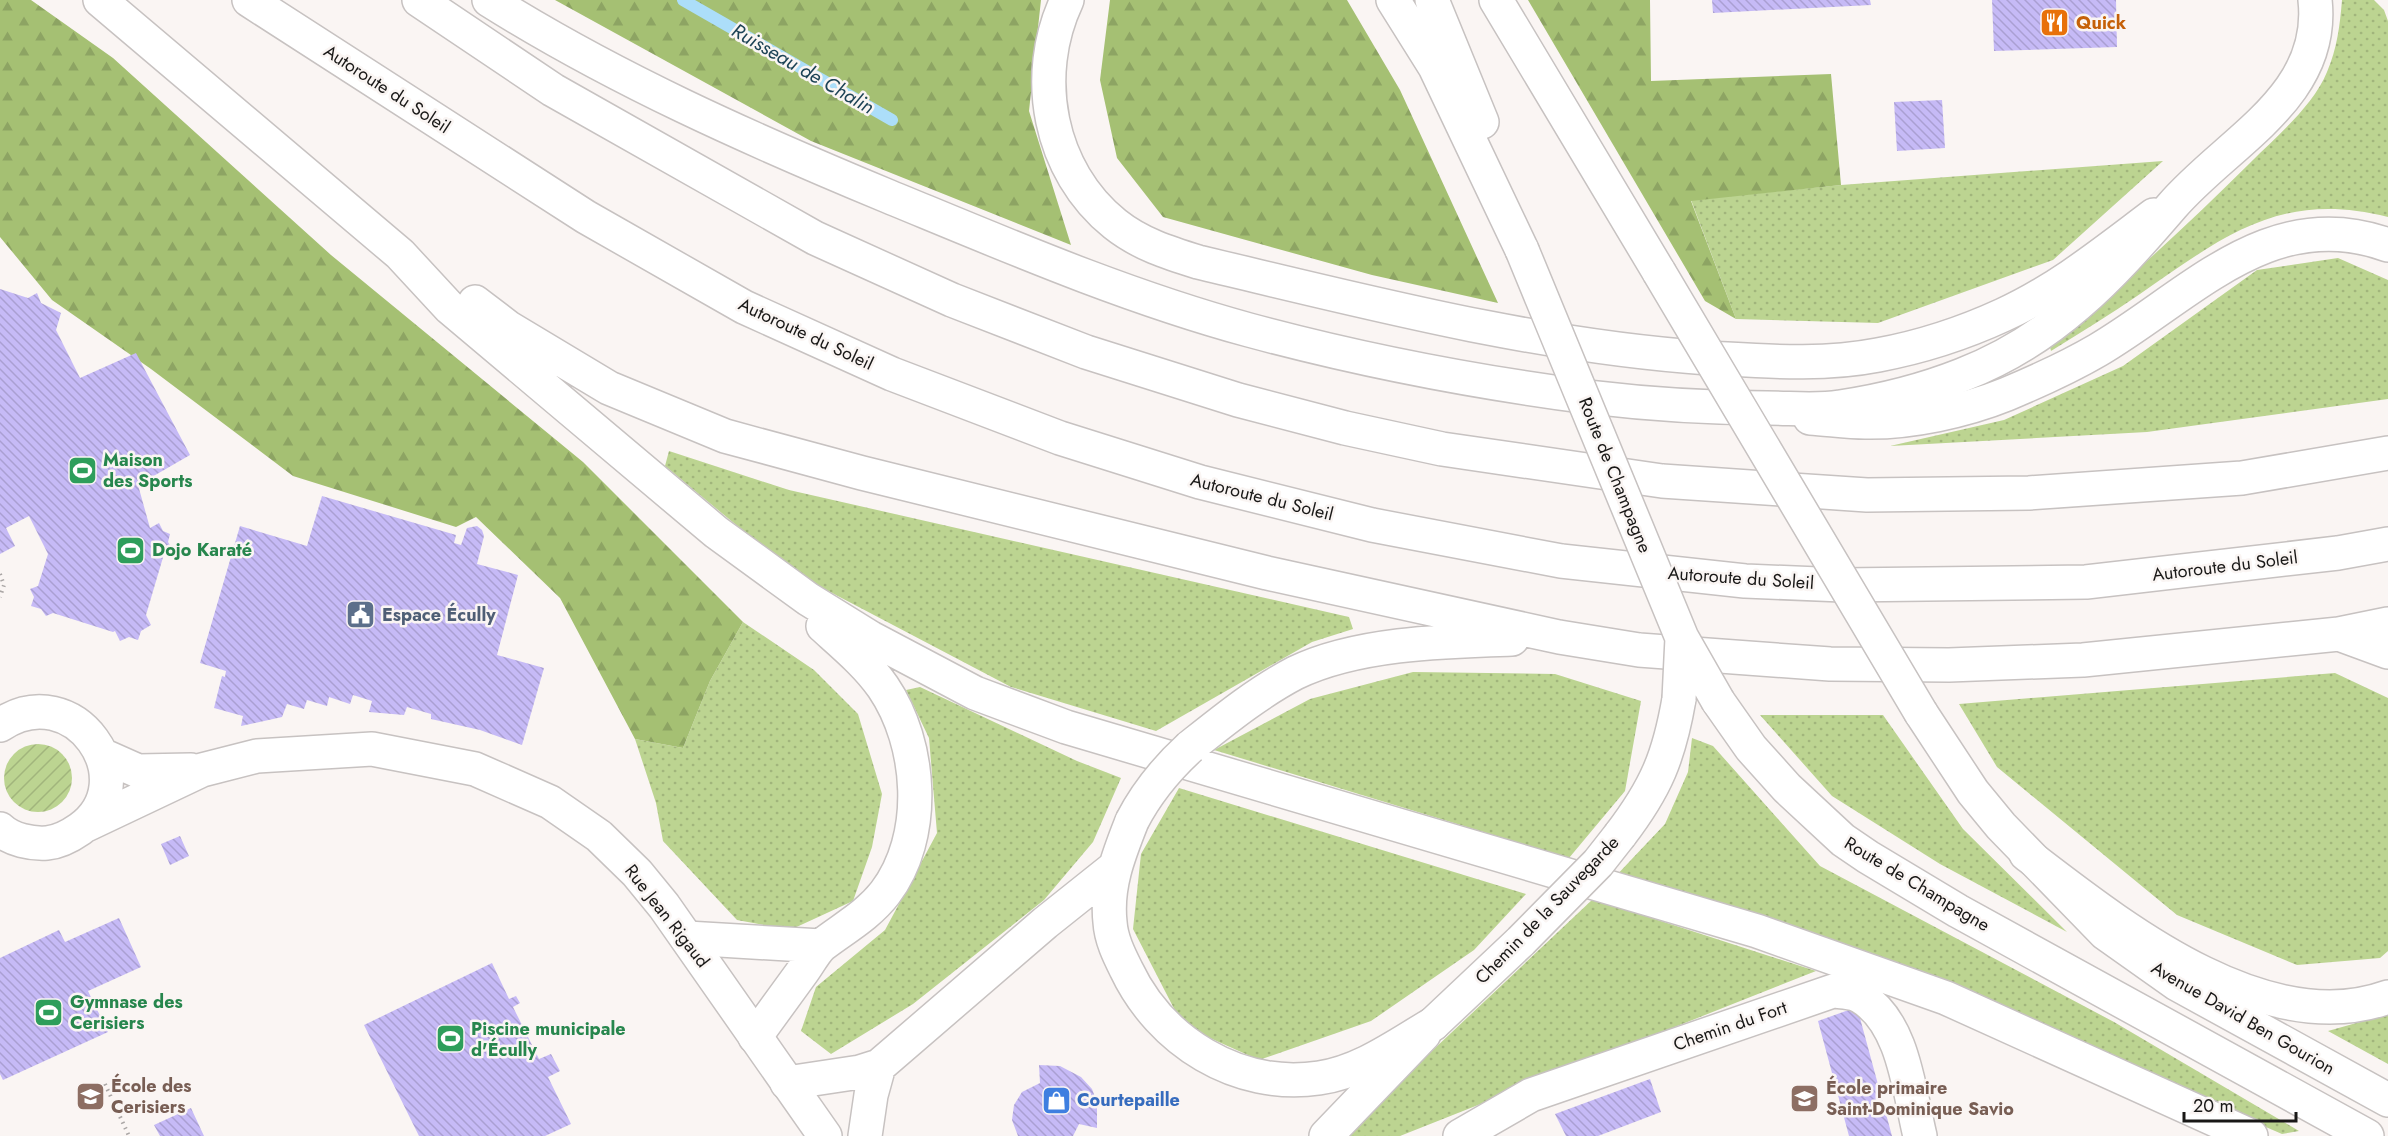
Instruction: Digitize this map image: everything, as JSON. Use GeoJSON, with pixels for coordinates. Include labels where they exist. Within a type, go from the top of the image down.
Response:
{"type":"FeatureCollection","features":[{"type":"Feature","properties":{"kind":"main road"},"geometry":{"type":"LineString","coordinates":[[100,0],[400,254],[450,308],[716,532],[861,660],[883,687],[904,728],[913,781],[914,814],[909,845],[886,892],[867,914],[821,946],[755,1037]]}},
{"type":"Feature","properties":{"kind":"main road","name":"Autoroute du Soleil"},"geometry":{"type":"LineString","coordinates":[[249,0],[586,217],[744,308],[892,374],[1039,430],[1211,485],[1372,525],[1562,561],[1745,581],[1842,585],[2086,582],[2338,553],[2388,544]]}},
{"type":"Feature","properties":{"kind":"main road"},"geometry":{"type":"LineString","coordinates":[[419,0],[553,90],[815,238],[952,300],[1086,352],[1238,400],[1345,428],[1442,449],[1662,481],[1867,495],[2030,493],[2242,478],[2388,453]]}},
{"type":"Feature","properties":{"kind":"main road"},"geometry":{"type":"LineString","coordinates":[[489,0],[546,35],[632,82],[740,135],[1032,256],[1153,300],[1248,330],[1503,386],[1686,407],[1866,422],[1916,417],[1963,407],[2006,394],[2097,350],[2221,268],[2270,243],[2323,232],[2348,233],[2388,245]]}},
{"type":"Feature","properties":{"kind":"main road"},"geometry":{"type":"LineString","coordinates":[[1067,0],[1056,24],[1047,74],[1056,137],[1074,179],[1096,207],[1117,225],[1165,252],[1198,262],[1426,317],[1520,336],[1668,355],[1793,363],[1878,355],[1957,333],[2040,297],[2182,195]]}},
{"type":"Feature","properties":{"kind":"main road"},"geometry":{"type":"LineString","coordinates":[[1393,0],[1435,67],[1522,250]]}},
{"type":"Feature","properties":{"kind":"main road","name":"Route de Champagne"},"geometry":{"type":"LineString","coordinates":[[1432,0],[1459,60],[1494,155],[1522,250],[1682,638],[1718,701],[1751,748],[1787,788],[1843,840],[1958,911],[2367,1136]]}},
{"type":"Feature","properties":{"kind":"main road"},"geometry":{"type":"LineString","coordinates":[[1496,0],[1921,713],[1973,792],[2026,854],[2112,919],[2161,950],[2215,978],[2285,1003],[2316,1007],[2347,1007],[2388,997]]}},
{"type":"Feature","properties":{"kind":"main road"},"geometry":{"type":"LineString","coordinates":[[1686,407],[1836,408],[1960,376],[2010,353],[2044,332],[2111,276],[2182,195],[2290,94],[2304,72],[2314,43],[2315,0]]}},
{"type":"Feature","properties":{"kind":"main road"},"geometry":{"type":"LineString","coordinates":[[400,254],[463,293],[509,328],[609,388],[725,436],[862,473],[1267,573],[1559,637],[1639,650],[1830,664],[1949,665],[2083,660],[2339,634],[2388,624]]}},
{"type":"Feature","properties":{"kind":"main road"},"geometry":{"type":"LineString","coordinates":[[716,532],[808,599],[871,638],[975,693],[1013,708],[1128,746],[1757,931],[1946,998],[2251,1136]]}},
{"type":"Feature","properties":{"kind":"main road"},"geometry":{"type":"LineString","coordinates":[[2339,634],[2388,652]]}},
{"type":"Feature","properties":{"kind":"main road"},"geometry":{"type":"LineString","coordinates":[[1433,1024],[1359,1067],[1318,1078],[1292,1080],[1268,1077],[1218,1062],[1195,1051],[1174,1035],[1152,1013],[1134,986],[1115,943],[1110,924],[1109,899],[1114,868],[1132,821],[1144,798],[1161,777],[1190,747],[1265,690],[1297,672],[1330,661],[1381,650],[1443,642],[1559,637]]}},
{"type":"Feature","properties":{"kind":"main road","name":"Chemin de la Sauvegarde"},"geometry":{"type":"LineString","coordinates":[[1326,1136],[1433,1024],[1598,863],[1636,814],[1661,770],[1671,744],[1679,699],[1682,638]]}},
{"type":"Feature","properties":{"kind":"main road"},"geometry":{"type":"LineString","coordinates":[[0,725],[10,718],[28,712],[46,712],[64,716],[80,725],[93,738],[102,755],[106,773],[104,792],[98,810],[86,825]]}},
{"type":"Feature","properties":{"kind":"main road","name":"Rue Jean Rigaud"},"geometry":{"type":"LineString","coordinates":[[2,836],[36,844],[54,842],[71,836],[86,825],[202,770],[257,756],[372,749],[475,769],[550,802],[599,836],[637,873],[687,938],[825,1136]]}},
{"type":"Feature","properties":{"kind":"main road","name":"Rue Jean Rigaud"},"geometry":{"type":"LineString","coordinates":[[102,755],[138,771],[202,770]]}},
{"type":"Feature","properties":{"kind":"main road","name":"Avenue David Ben Gourion"},"geometry":{"type":"LineString","coordinates":[[2026,854],[2104,933],[2176,984],[2388,1100]]}},
{"type":"Feature","properties":{"kind":"main road"},"geometry":{"type":"LineString","coordinates":[[788,1083],[860,1072],[879,1066],[1045,923],[1114,868]]}},
{"type":"Feature","properties":{"kind":"main road"},"geometry":{"type":"LineString","coordinates":[[687,938],[821,946]]}},
{"type":"Feature","properties":{"kind":"main road","name":"Chemin du Fort"},"geometry":{"type":"LineString","coordinates":[[1460,1136],[1531,1095],[1833,991],[1860,996],[1886,1020],[1899,1053],[1920,1136]]}},
{"type":"Feature","properties":{"kind":"main road"},"geometry":{"type":"LineString","coordinates":[[866,1136],[870,1095],[879,1066]]}},
{"type":"Feature","properties":{"kind":"path"},"geometry":{"type":"LineString","coordinates":[[0,574],[4,585],[0,597]]}},
{"type":"Feature","properties":{"kind":"path"},"geometry":{"type":"LineString","coordinates":[[105,1083],[129,1136]]}},
{"type":"Feature","properties":{"kind":"green space"},"geometry":{"type":"Polygon","coordinates":[[[0,0],[31,0],[113,58],[331,255],[583,462],[743,622],[710,681],[683,748],[635,739],[560,598],[476,517],[456,527],[293,476],[151,369],[52,300],[0,237],[0,0]]]}},
{"type":"Feature","properties":{"kind":"green space"},"geometry":{"type":"Polygon","coordinates":[[[555,0],[1041,0],[1029,111],[1071,245],[811,141],[555,0]]]}},
{"type":"Feature","properties":{"kind":"green space"},"geometry":{"type":"Polygon","coordinates":[[[1110,0],[1347,0],[1400,90],[1498,303],[1372,275],[1163,217],[1117,158],[1100,80],[1110,0]]]}},
{"type":"Feature","properties":{"kind":"green space"},"geometry":{"type":"Polygon","coordinates":[[[1528,0],[1650,0],[1651,81],[1831,74],[1841,185],[1691,201],[1736,319],[1705,301],[1528,0]]]}},
{"type":"Feature","properties":{"kind":"green space"},"geometry":{"type":"Polygon","coordinates":[[[2342,0],[2374,0],[2384,10],[2388,21],[2388,217],[2350,210],[2316,209],[2284,214],[2255,224],[2199,254],[2051,351],[2049,343],[2153,255],[2304,109],[2321,85],[2333,55],[2338,37],[2342,0]]]}},
{"type":"Feature","properties":{"kind":"green space"},"geometry":{"type":"Polygon","coordinates":[[[2163,161],[2053,260],[1878,323],[1736,319],[1691,200],[1841,185],[2163,161]]]}},
{"type":"Feature","properties":{"kind":"green space"},"geometry":{"type":"Polygon","coordinates":[[[2338,258],[2388,280],[2388,399],[2147,432],[1890,446],[2004,420],[2123,366],[2257,270],[2338,258]]]}},
{"type":"Feature","properties":{"kind":"green space"},"geometry":{"type":"Polygon","coordinates":[[[669,451],[789,490],[1349,617],[1353,629],[1312,642],[1156,731],[1011,687],[794,573],[665,466],[669,451]]]}},
{"type":"Feature","properties":{"kind":"green space"},"geometry":{"type":"Polygon","coordinates":[[[743,622],[814,670],[858,714],[882,794],[872,847],[853,901],[790,930],[737,920],[663,841],[656,803],[635,739],[683,748],[710,681],[743,622]]]}},
{"type":"Feature","properties":{"kind":"green space"},"geometry":{"type":"Polygon","coordinates":[[[1413,672],[1555,674],[1641,701],[1625,791],[1569,858],[1214,750],[1310,699],[1413,672]]]}},
{"type":"Feature","properties":{"kind":"green space"},"geometry":{"type":"Polygon","coordinates":[[[2335,673],[2388,698],[2388,951],[2380,958],[2297,965],[2177,915],[1997,767],[1959,704],[2335,673]]]}},
{"type":"Feature","properties":{"kind":"green space"},"geometry":{"type":"Polygon","coordinates":[[[920,687],[1077,761],[1121,778],[1093,842],[1044,900],[913,1004],[831,1054],[801,1031],[816,987],[885,930],[937,833],[929,738],[906,690],[920,687]]]}},
{"type":"Feature","properties":{"kind":"green space"},"geometry":{"type":"Polygon","coordinates":[[[1760,715],[1883,715],[1963,829],[2067,932],[1940,864],[1832,796],[1760,715]]]}},
{"type":"Feature","properties":{"kind":"green space"},"geometry":{"type":"Polygon","coordinates":[[[1692,738],[1713,746],[1820,866],[2114,1022],[2299,1131],[2282,1134],[1834,940],[1613,879],[1665,824],[1688,772],[1692,738]]]}},
{"type":"Feature","properties":{"kind":"green space"},"geometry":{"type":"Polygon","coordinates":[[[38,744],[51,747],[62,754],[69,765],[72,778],[69,791],[62,802],[51,809],[38,812],[25,809],[14,802],[7,791],[4,778],[7,765],[14,754],[25,747],[38,744]]]}},
{"type":"Feature","properties":{"kind":"green space"},"geometry":{"type":"Polygon","coordinates":[[[1179,788],[1526,894],[1474,950],[1371,1021],[1259,1060],[1183,1026],[1133,929],[1141,854],[1179,788]]]}},
{"type":"Feature","properties":{"kind":"green space"},"geometry":{"type":"Polygon","coordinates":[[[1593,899],[1816,971],[1400,1136],[1350,1136],[1380,1100],[1593,899]]]}},
{"type":"Feature","properties":{"kind":"green space"},"geometry":{"type":"Polygon","coordinates":[[[2388,1014],[2388,1064],[2328,1031],[2388,1014]]]}},
{"type":"Feature","properties":{"kind":"building"},"geometry":{"type":"Polygon","coordinates":[[[1712,0],[1870,0],[1871,5],[1713,13],[1712,0]]]}},
{"type":"Feature","properties":{"kind":"building","name":"Quick"},"geometry":{"type":"Polygon","coordinates":[[[1992,0],[2116,0],[2117,47],[1994,51],[1992,0]]]}},
{"type":"Feature","properties":{"kind":"building"},"geometry":{"type":"Polygon","coordinates":[[[1942,100],[1945,148],[1897,151],[1894,102],[1942,100]]]}},
{"type":"Feature","properties":{"kind":"building","name":"Maison des Sports"},"geometry":{"type":"Polygon","coordinates":[[[0,289],[28,298],[37,293],[41,303],[61,313],[56,330],[80,378],[136,353],[190,455],[138,485],[150,528],[159,523],[163,531],[170,534],[168,542],[173,550],[164,554],[146,615],[151,625],[141,631],[138,640],[129,637],[120,641],[115,631],[53,613],[46,616],[41,609],[31,606],[34,597],[30,589],[38,586],[48,554],[29,516],[6,528],[15,546],[0,554],[0,289]]]}},
{"type":"Feature","properties":{"kind":"building","name":"Espace Écully"},"geometry":{"type":"Polygon","coordinates":[[[322,496],[456,535],[454,543],[461,545],[467,528],[477,526],[482,530],[484,536],[477,564],[518,575],[497,655],[544,668],[522,745],[480,730],[431,719],[431,714],[407,707],[404,715],[369,712],[372,701],[353,695],[350,704],[329,697],[327,706],[307,700],[304,709],[287,704],[282,717],[241,726],[243,716],[214,708],[222,676],[225,677],[226,671],[200,663],[240,526],[307,546],[322,496]]]}},
{"type":"Feature","properties":{"kind":"building"},"geometry":{"type":"Polygon","coordinates":[[[180,836],[189,856],[170,865],[161,844],[180,836]]]}},
{"type":"Feature","properties":{"kind":"building","name":"Gymnase des Cerisiers"},"geometry":{"type":"Polygon","coordinates":[[[119,918],[141,967],[88,991],[108,1032],[3,1080],[0,1074],[0,958],[59,930],[65,942],[119,918]]]}},
{"type":"Feature","properties":{"kind":"building","name":"Piscine municipale d'Écully"},"geometry":{"type":"Polygon","coordinates":[[[492,963],[509,999],[516,996],[520,1003],[513,1007],[539,1059],[551,1054],[560,1071],[548,1077],[571,1124],[545,1136],[419,1136],[364,1025],[492,963]]]}},
{"type":"Feature","properties":{"kind":"building"},"geometry":{"type":"Polygon","coordinates":[[[1857,1007],[1892,1136],[1849,1136],[1818,1021],[1857,1007]]]}},
{"type":"Feature","properties":{"kind":"building","name":"Courtepaille"},"geometry":{"type":"Polygon","coordinates":[[[1039,1065],[1060,1066],[1081,1077],[1092,1089],[1097,1102],[1097,1128],[1079,1124],[1073,1136],[1018,1136],[1012,1120],[1014,1105],[1022,1092],[1040,1083],[1039,1065]]]}},
{"type":"Feature","properties":{"kind":"building"},"geometry":{"type":"Polygon","coordinates":[[[1650,1079],[1661,1112],[1598,1136],[1566,1136],[1555,1114],[1650,1079]]]}},
{"type":"Feature","properties":{"kind":"building"},"geometry":{"type":"Polygon","coordinates":[[[191,1108],[204,1136],[160,1136],[154,1125],[191,1108]]]}},
{"type":"Feature","properties":{"kind":"waterway","name":"Ruisseau de Chalin"},"geometry":{"type":"LineString","coordinates":[[683,0],[892,120]]}},
{"type":"Feature","properties":{"kind":"place","name":"Quick"},"geometry":{"type":"Point","coordinates":[2055,23]}},
{"type":"Feature","properties":{"kind":"place","name":"Maison des Sports"},"geometry":{"type":"Point","coordinates":[82,470]}},
{"type":"Feature","properties":{"kind":"place","name":"Dojo Karaté"},"geometry":{"type":"Point","coordinates":[131,550]}},
{"type":"Feature","properties":{"kind":"place","name":"Espace Écully"},"geometry":{"type":"Point","coordinates":[361,615]}},
{"type":"Feature","properties":{"kind":"place","name":"Gymnase des Cerisiers"},"geometry":{"type":"Point","coordinates":[49,1012]}},
{"type":"Feature","properties":{"kind":"place","name":"Piscine municipale d'Écully"},"geometry":{"type":"Point","coordinates":[450,1039]}},
{"type":"Feature","properties":{"kind":"place","name":"École des Cerisiers"},"geometry":{"type":"Point","coordinates":[90,1096]}},
{"type":"Feature","properties":{"kind":"place","name":"École primaire Saint-Dominique Savio"},"geometry":{"type":"Point","coordinates":[1805,1098]}},
{"type":"Feature","properties":{"kind":"place","name":"Courtepaille"},"geometry":{"type":"Point","coordinates":[1056,1100]}}]}
